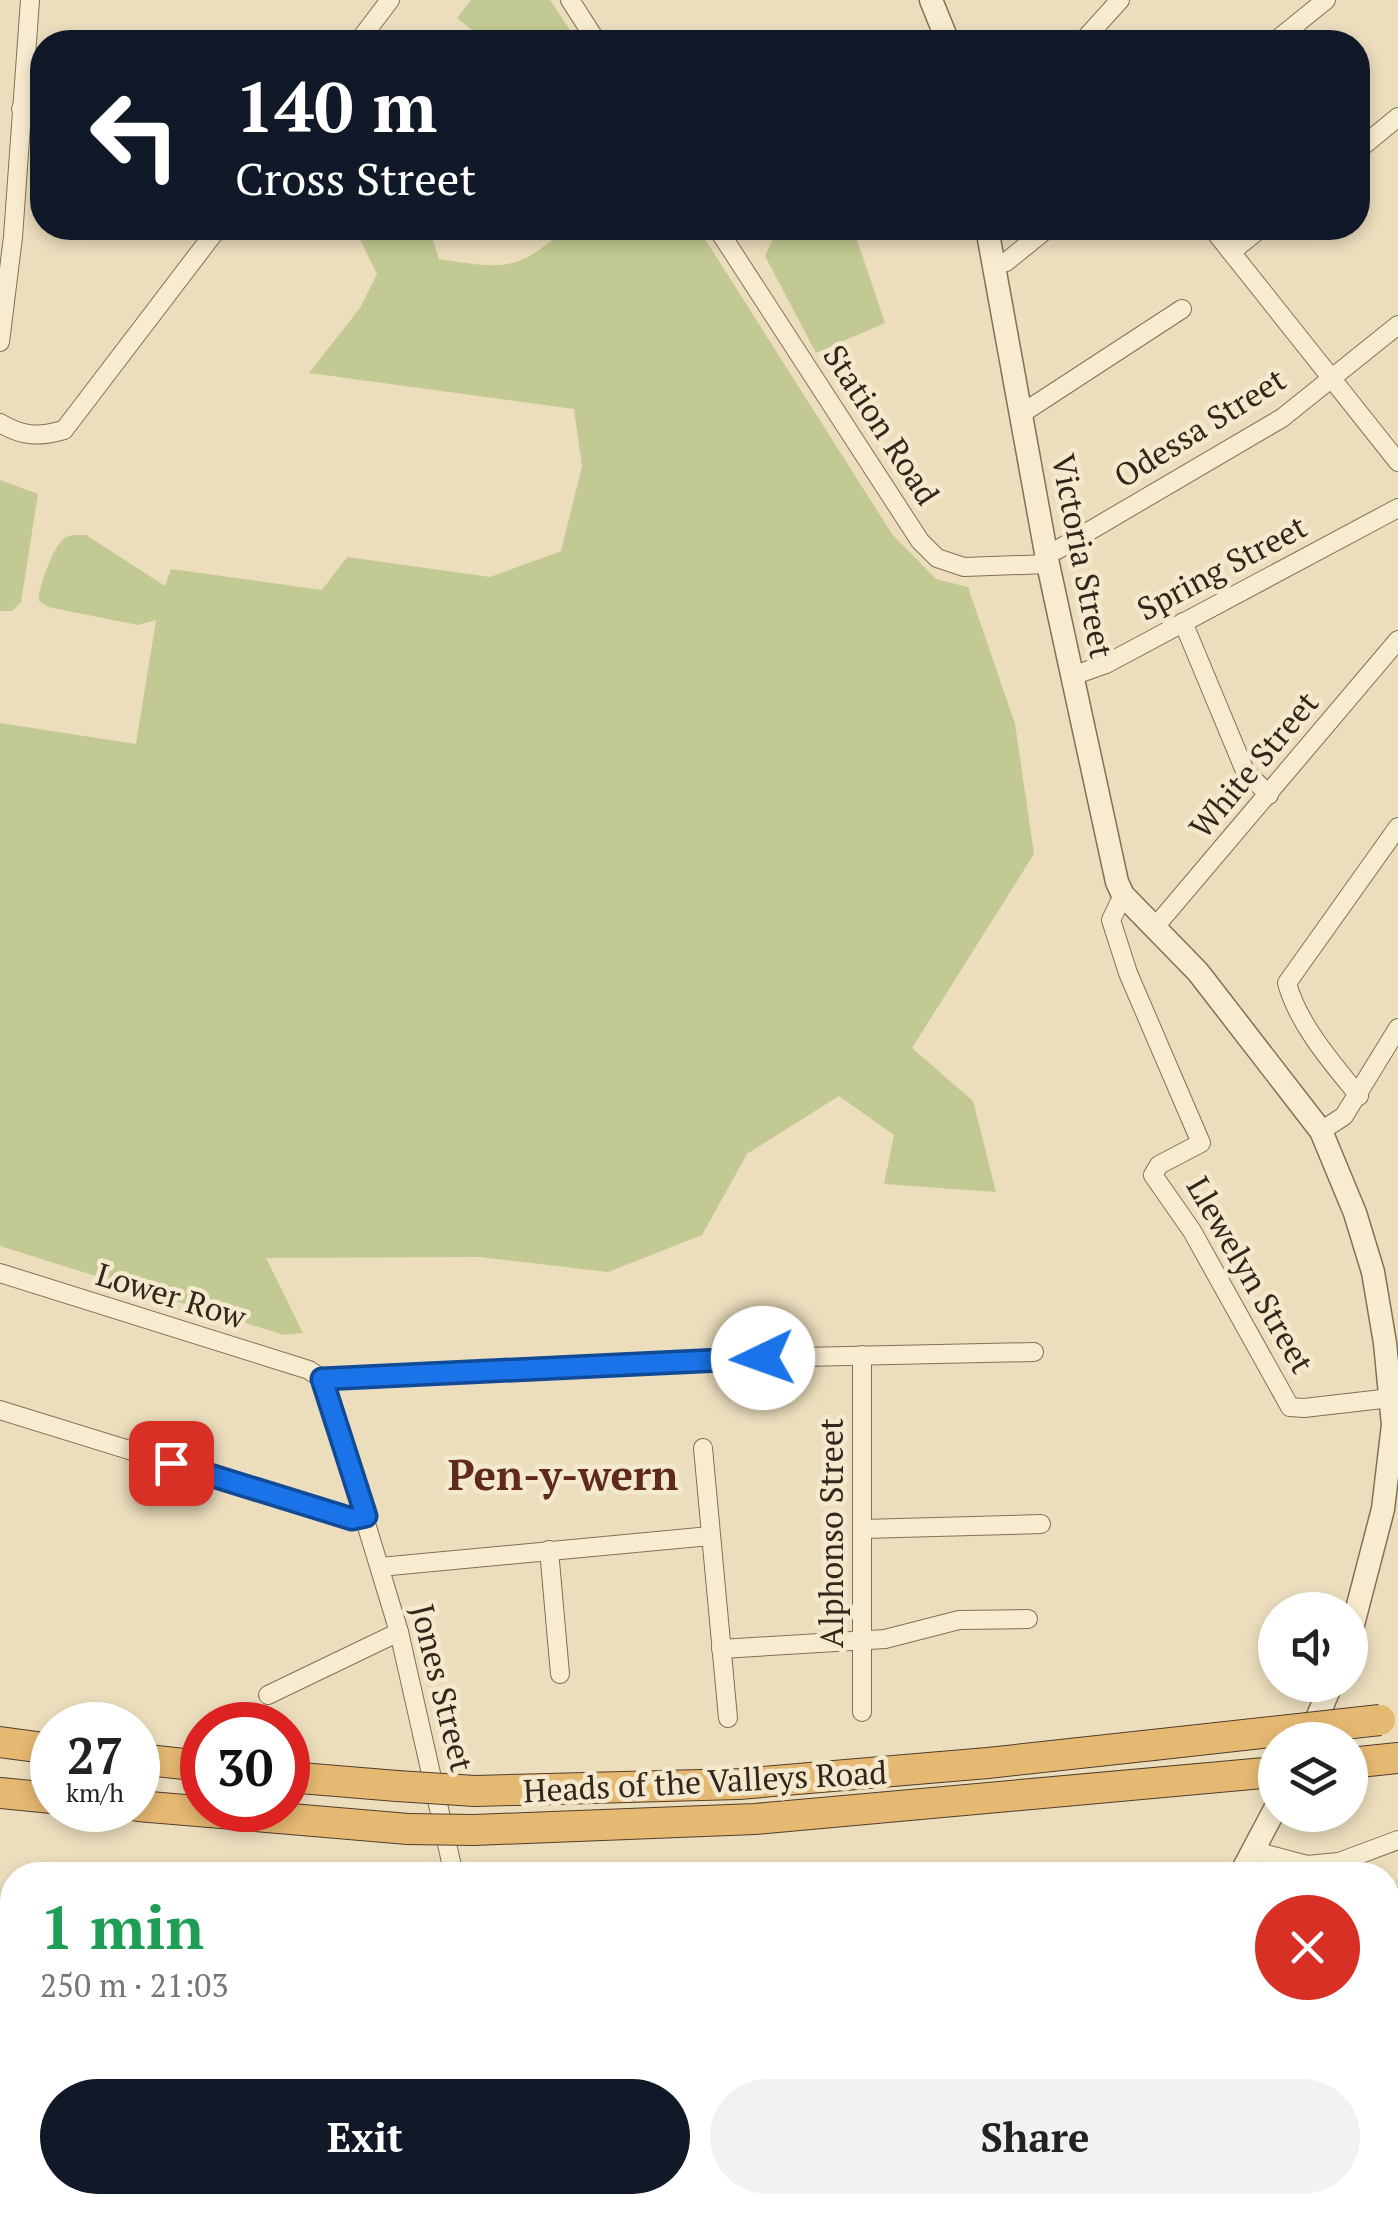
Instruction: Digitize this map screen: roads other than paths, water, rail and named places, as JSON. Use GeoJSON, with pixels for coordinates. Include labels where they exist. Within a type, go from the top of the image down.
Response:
{"type":"FeatureCollection","features":[{"type":"Feature","properties":{"kind":"highway","name":"Heads of the Valleys Road"},"geometry":{"type":"LineString","coordinates":[[310,1778],[475,1790],[740,1784],[988,1764],[1389,1719]]}},
{"type":"Feature","properties":{"kind":"highway"},"geometry":{"type":"LineString","coordinates":[[0,1742],[30,1745]]}},
{"type":"Feature","properties":{"kind":"highway","name":"Heads of the Valleys Road"},"geometry":{"type":"LineString","coordinates":[[160,1808],[408,1829],[474,1830],[755,1819],[1258,1774]]}},
{"type":"Feature","properties":{"kind":"highway"},"geometry":{"type":"LineString","coordinates":[[0,1793],[30,1796]]}},
{"type":"Feature","properties":{"kind":"street"},"geometry":{"type":"LineString","coordinates":[[0,342],[13,237],[30,0]]}},
{"type":"Feature","properties":{"kind":"street"},"geometry":{"type":"LineString","coordinates":[[367,30],[390,0]]}},
{"type":"Feature","properties":{"kind":"street"},"geometry":{"type":"LineString","coordinates":[[570,0],[590,30]]}},
{"type":"Feature","properties":{"kind":"street"},"geometry":{"type":"LineString","coordinates":[[931,0],[943,30]]}},
{"type":"Feature","properties":{"kind":"street"},"geometry":{"type":"LineString","coordinates":[[1093,30],[1120,0]]}},
{"type":"Feature","properties":{"kind":"street"},"geometry":{"type":"LineString","coordinates":[[1289,30],[1326,0]]}},
{"type":"Feature","properties":{"kind":"street"},"geometry":{"type":"LineString","coordinates":[[21,109],[30,111]]}},
{"type":"Feature","properties":{"kind":"street"},"geometry":{"type":"LineString","coordinates":[[1370,140],[1398,118]]}},
{"type":"Feature","properties":{"kind":"street"},"geometry":{"type":"LineString","coordinates":[[0,423],[15,432],[41,437],[64,430],[205,240]]}},
{"type":"Feature","properties":{"kind":"street","name":"Station Road"},"geometry":{"type":"LineString","coordinates":[[725,240],[920,541],[937,558],[964,567],[1047,558]]}},
{"type":"Feature","properties":{"kind":"street","name":"Victoria Street"},"geometry":{"type":"LineString","coordinates":[[989,240],[1047,558],[1122,895]]}},
{"type":"Feature","properties":{"kind":"street"},"geometry":{"type":"LineString","coordinates":[[994,266],[1006,262],[1033,240]]}},
{"type":"Feature","properties":{"kind":"street"},"geometry":{"type":"LineString","coordinates":[[1221,240],[1398,462]]}},
{"type":"Feature","properties":{"kind":"street"},"geometry":{"type":"LineString","coordinates":[[1230,252],[1246,240]]}},
{"type":"Feature","properties":{"kind":"street"},"geometry":{"type":"LineString","coordinates":[[1021,414],[1182,309]]}},
{"type":"Feature","properties":{"kind":"street","name":"Odessa Street"},"geometry":{"type":"LineString","coordinates":[[1047,558],[1282,418],[1398,325]]}},
{"type":"Feature","properties":{"kind":"street","name":"Spring Street"},"geometry":{"type":"LineString","coordinates":[[1072,676],[1106,664],[1398,508]]}},
{"type":"Feature","properties":{"kind":"street"},"geometry":{"type":"LineString","coordinates":[[1183,622],[1245,771],[1269,795]]}},
{"type":"Feature","properties":{"kind":"street","name":"White Street"},"geometry":{"type":"LineString","coordinates":[[1155,927],[1398,641]]}},
{"type":"Feature","properties":{"kind":"street"},"geometry":{"type":"LineString","coordinates":[[1359,1096],[1295,1005],[1287,983],[1398,826]]}},
{"type":"Feature","properties":{"kind":"street"},"geometry":{"type":"LineString","coordinates":[[1122,895],[1198,972],[1321,1131],[1355,1213],[1391,1342],[1390,1469],[1361,1592]]}},
{"type":"Feature","properties":{"kind":"street","name":"Llewelyn Street"},"geometry":{"type":"LineString","coordinates":[[1122,895],[1111,920],[1128,973],[1200,1142],[1159,1166],[1154,1175],[1192,1231],[1290,1407],[1390,1398]]}},
{"type":"Feature","properties":{"kind":"street"},"geometry":{"type":"LineString","coordinates":[[1321,1131],[1344,1116],[1359,1096],[1375,1062],[1398,1028]]}},
{"type":"Feature","properties":{"kind":"street","name":"Lower Row"},"geometry":{"type":"LineString","coordinates":[[0,1273],[309,1370],[322,1379]]}},
{"type":"Feature","properties":{"kind":"street"},"geometry":{"type":"LineString","coordinates":[[322,1379],[862,1355],[1034,1352]]}},
{"type":"Feature","properties":{"kind":"street","name":"Alphonso Street"},"geometry":{"type":"LineString","coordinates":[[862,1355],[862,1712]]}},
{"type":"Feature","properties":{"kind":"street","name":"Jones Street"},"geometry":{"type":"LineString","coordinates":[[322,1379],[399,1632],[451,1862]]}},
{"type":"Feature","properties":{"kind":"street"},"geometry":{"type":"LineString","coordinates":[[0,1410],[352,1519],[366,1516]]}},
{"type":"Feature","properties":{"kind":"street"},"geometry":{"type":"LineString","coordinates":[[703,1448],[728,1718]]}},
{"type":"Feature","properties":{"kind":"street"},"geometry":{"type":"LineString","coordinates":[[862,1529],[1041,1524]]}},
{"type":"Feature","properties":{"kind":"street"},"geometry":{"type":"LineString","coordinates":[[380,1567],[710,1536]]}},
{"type":"Feature","properties":{"kind":"street"},"geometry":{"type":"LineString","coordinates":[[549,1550],[560,1674]]}},
{"type":"Feature","properties":{"kind":"street"},"geometry":{"type":"LineString","coordinates":[[721,1648],[861,1640],[913,1633],[959,1620],[1028,1619]]}},
{"type":"Feature","properties":{"kind":"street"},"geometry":{"type":"LineString","coordinates":[[268,1694],[399,1632]]}},
{"type":"Feature","properties":{"kind":"street"},"geometry":{"type":"LineString","coordinates":[[1247,1862],[1263,1832]]}},
{"type":"Feature","properties":{"kind":"street"},"geometry":{"type":"LineString","coordinates":[[1340,1862],[1398,1840]]}},
{"type":"Feature","properties":{"kind":"street"},"geometry":{"type":"LineString","coordinates":[[1254,1850],[1296,1862]]}},
{"type":"Feature","properties":{"kind":"district","name":"Pen-y-wern"},"geometry":{"type":"Point","coordinates":[563,1475]}}]}
